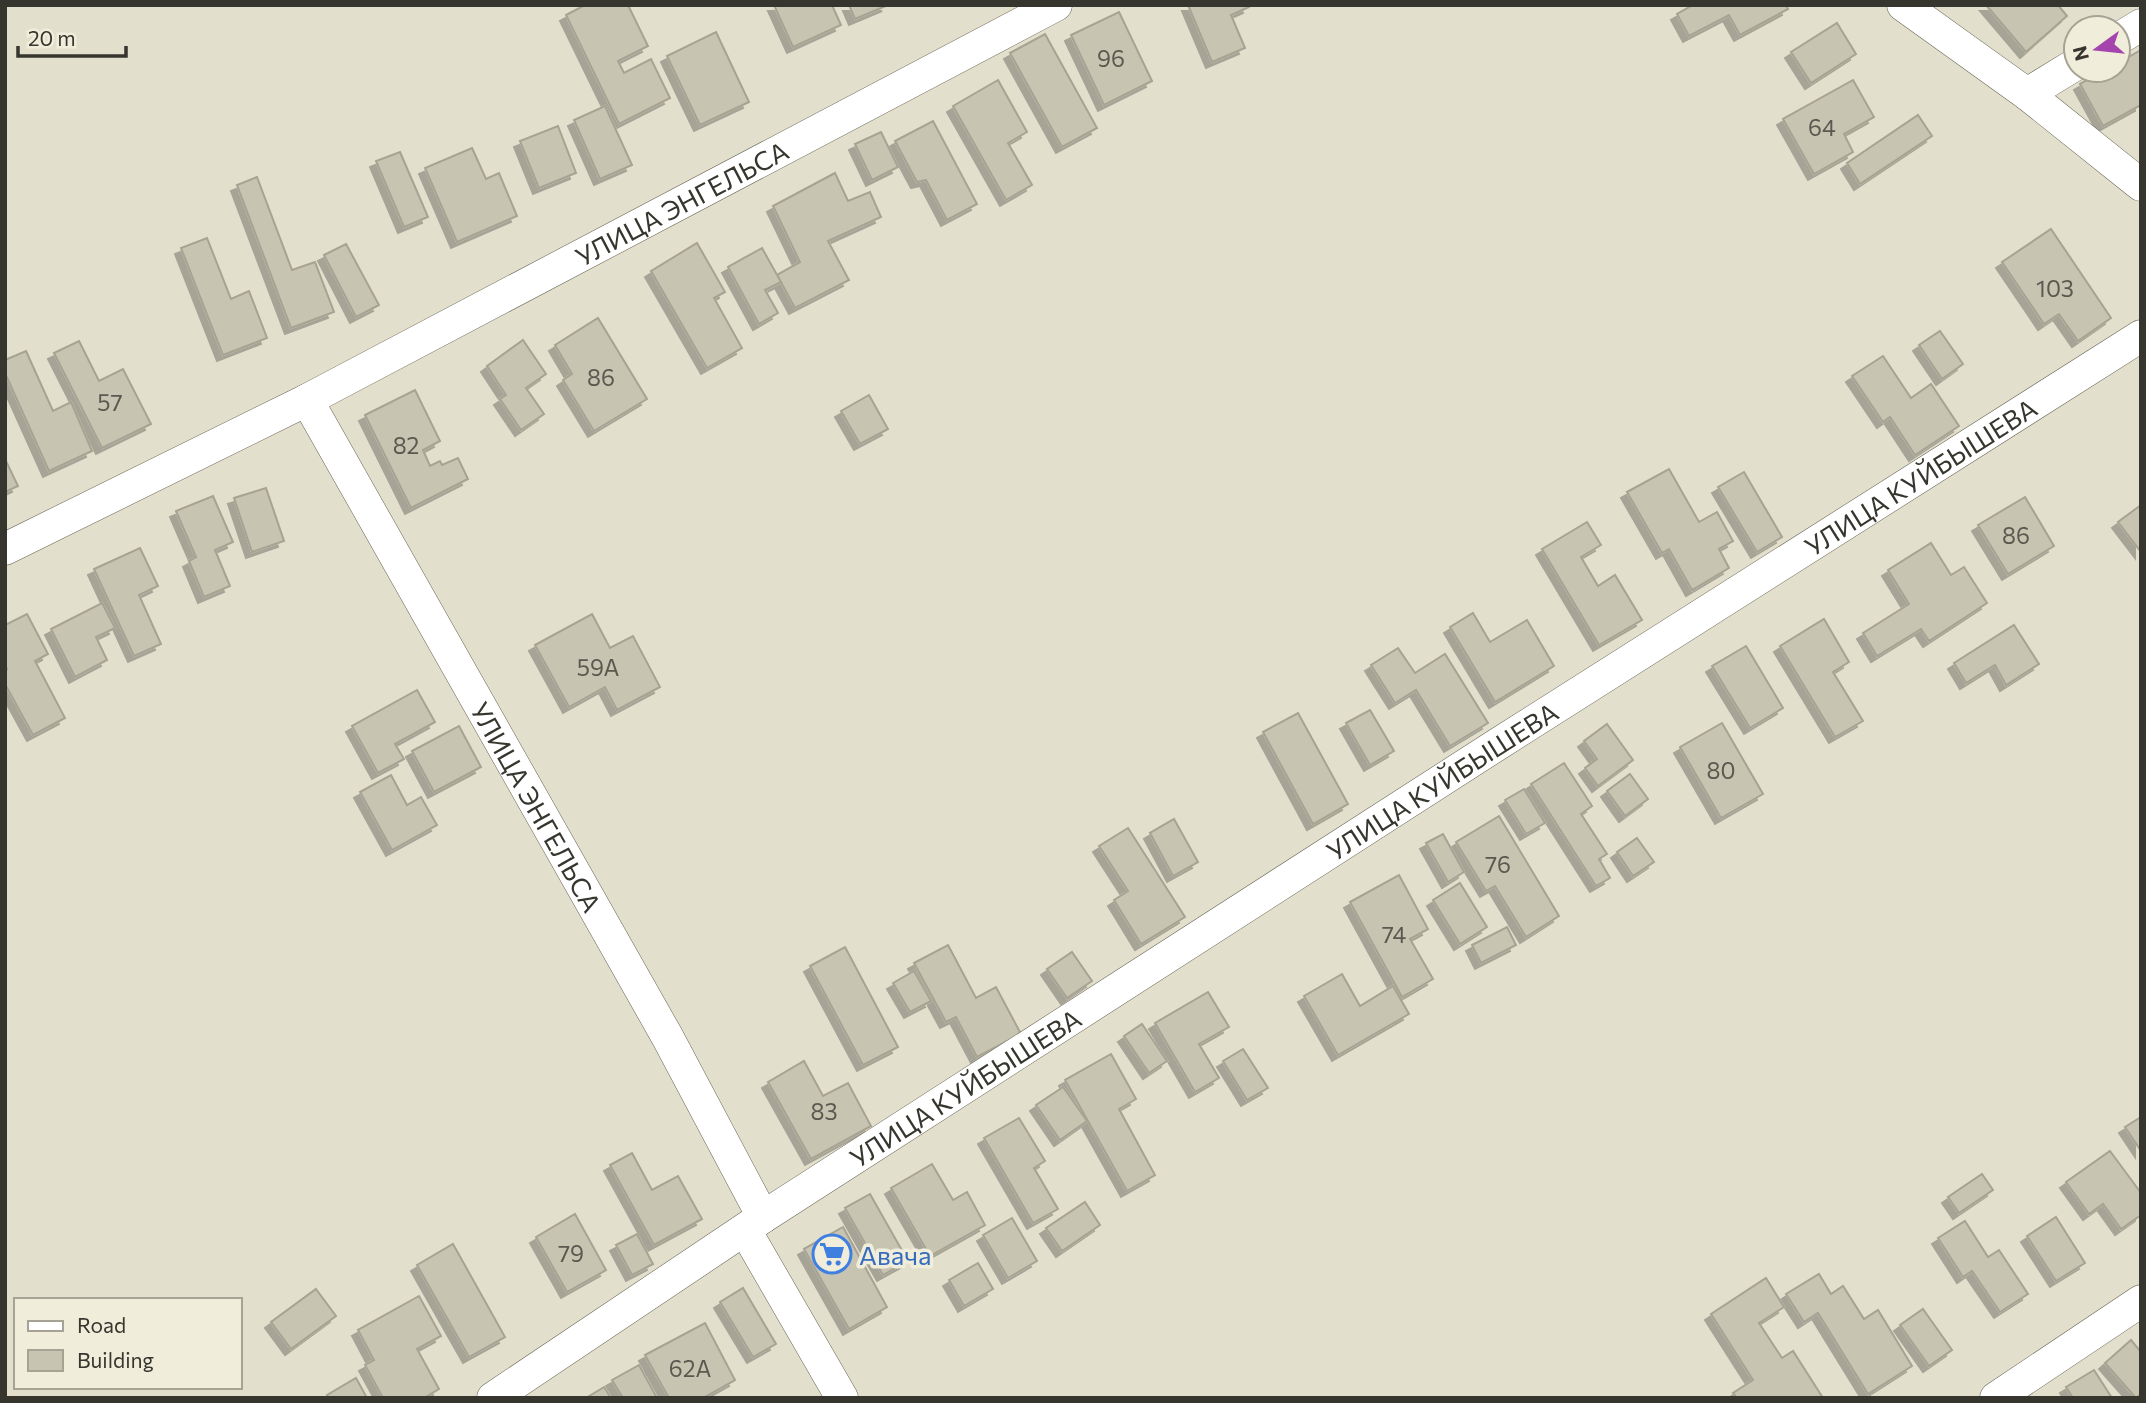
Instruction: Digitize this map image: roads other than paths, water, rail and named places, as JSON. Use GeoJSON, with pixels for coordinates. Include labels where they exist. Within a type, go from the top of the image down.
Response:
{"type":"FeatureCollection","features":[{"type":"Feature","properties":{"kind":"street","name":"УЛИЦА ЭНГЕЛЬСА"},"geometry":{"type":"LineString","coordinates":[[5,549],[307,400],[1056,5]]}},
{"type":"Feature","properties":{"kind":"street"},"geometry":{"type":"LineString","coordinates":[[1903,5],[2027,94],[2141,185]]}},
{"type":"Feature","properties":{"kind":"street"},"geometry":{"type":"LineString","coordinates":[[2027,94],[2062,73]]}},
{"type":"Feature","properties":{"kind":"street","name":"УЛИЦА КУЙБЫШЕВА"},"geometry":{"type":"LineString","coordinates":[[493,1398],[754,1224],[1475,759],[2141,336]]}},
{"type":"Feature","properties":{"kind":"street","name":"УЛИЦА ЭНГЕЛЬСА"},"geometry":{"type":"LineString","coordinates":[[307,400],[668,1038],[754,1224]]}},
{"type":"Feature","properties":{"kind":"street"},"geometry":{"type":"LineString","coordinates":[[754,1224],[842,1398]]}},
{"type":"Feature","properties":{"kind":"street"},"geometry":{"type":"LineString","coordinates":[[1996,1398],[2141,1301]]}},
{"type":"Feature","properties":{"kind":"place","name":"Авача"},"geometry":{"type":"Point","coordinates":[832,1254]}}]}
